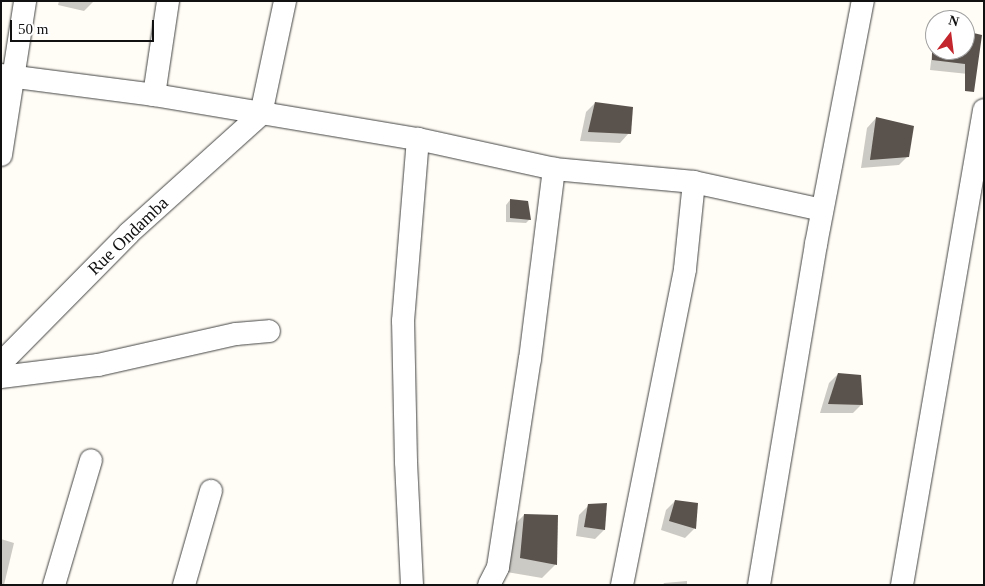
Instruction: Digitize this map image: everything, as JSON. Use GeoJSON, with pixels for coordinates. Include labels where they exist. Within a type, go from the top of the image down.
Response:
{"type":"FeatureCollection","features":[{"type":"Feature","properties":{"kind":"street"},"geometry":{"type":"LineString","coordinates":[[1,155],[8,76],[25,1]]}},
{"type":"Feature","properties":{"kind":"street"},"geometry":{"type":"LineString","coordinates":[[154,95],[168,1]]}},
{"type":"Feature","properties":{"kind":"street"},"geometry":{"type":"LineString","coordinates":[[261,114],[285,1]]}},
{"type":"Feature","properties":{"kind":"street"},"geometry":{"type":"LineString","coordinates":[[759,585],[822,210],[863,1]]}},
{"type":"Feature","properties":{"kind":"street"},"geometry":{"type":"LineString","coordinates":[[8,76],[154,95],[418,139],[554,169],[694,182],[822,210]]}},
{"type":"Feature","properties":{"kind":"street"},"geometry":{"type":"LineString","coordinates":[[902,585],[984,110]]}},
{"type":"Feature","properties":{"kind":"street","name":"Rue Ondamba"},"geometry":{"type":"LineString","coordinates":[[1,363],[129,233],[261,114]]}},
{"type":"Feature","properties":{"kind":"street"},"geometry":{"type":"LineString","coordinates":[[412,585],[406,462],[403,321],[418,139]]}},
{"type":"Feature","properties":{"kind":"street"},"geometry":{"type":"LineString","coordinates":[[489,585],[498,567],[504,529],[530,358],[554,169]]}},
{"type":"Feature","properties":{"kind":"street"},"geometry":{"type":"LineString","coordinates":[[622,585],[685,269],[694,182]]}},
{"type":"Feature","properties":{"kind":"street"},"geometry":{"type":"LineString","coordinates":[[1,377],[98,364],[236,334],[269,331]]}},
{"type":"Feature","properties":{"kind":"street"},"geometry":{"type":"LineString","coordinates":[[54,585],[91,460]]}},
{"type":"Feature","properties":{"kind":"street"},"geometry":{"type":"LineString","coordinates":[[184,585],[212,491]]}},
{"type":"Feature","properties":{"kind":"building"},"geometry":{"type":"Polygon","coordinates":[[[975,33],[982,35],[974,92],[965,91],[965,64],[932,60],[975,60],[975,33]]]}},
{"type":"Feature","properties":{"kind":"building"},"geometry":{"type":"Polygon","coordinates":[[[595,102],[633,107],[631,134],[588,132],[595,102]]]}},
{"type":"Feature","properties":{"kind":"building"},"geometry":{"type":"Polygon","coordinates":[[[876,117],[914,126],[909,157],[870,160],[876,117]]]}},
{"type":"Feature","properties":{"kind":"building"},"geometry":{"type":"Polygon","coordinates":[[[510,199],[528,201],[531,220],[510,218],[510,199]]]}},
{"type":"Feature","properties":{"kind":"building"},"geometry":{"type":"Polygon","coordinates":[[[838,373],[861,375],[863,405],[828,404],[838,373]]]}},
{"type":"Feature","properties":{"kind":"building"},"geometry":{"type":"Polygon","coordinates":[[[675,500],[698,503],[696,529],[669,521],[675,500]]]}},
{"type":"Feature","properties":{"kind":"building"},"geometry":{"type":"Polygon","coordinates":[[[607,503],[605,530],[584,527],[588,504],[607,503]]]}},
{"type":"Feature","properties":{"kind":"building"},"geometry":{"type":"Polygon","coordinates":[[[524,514],[558,515],[557,565],[520,558],[524,514]]]}}]}
